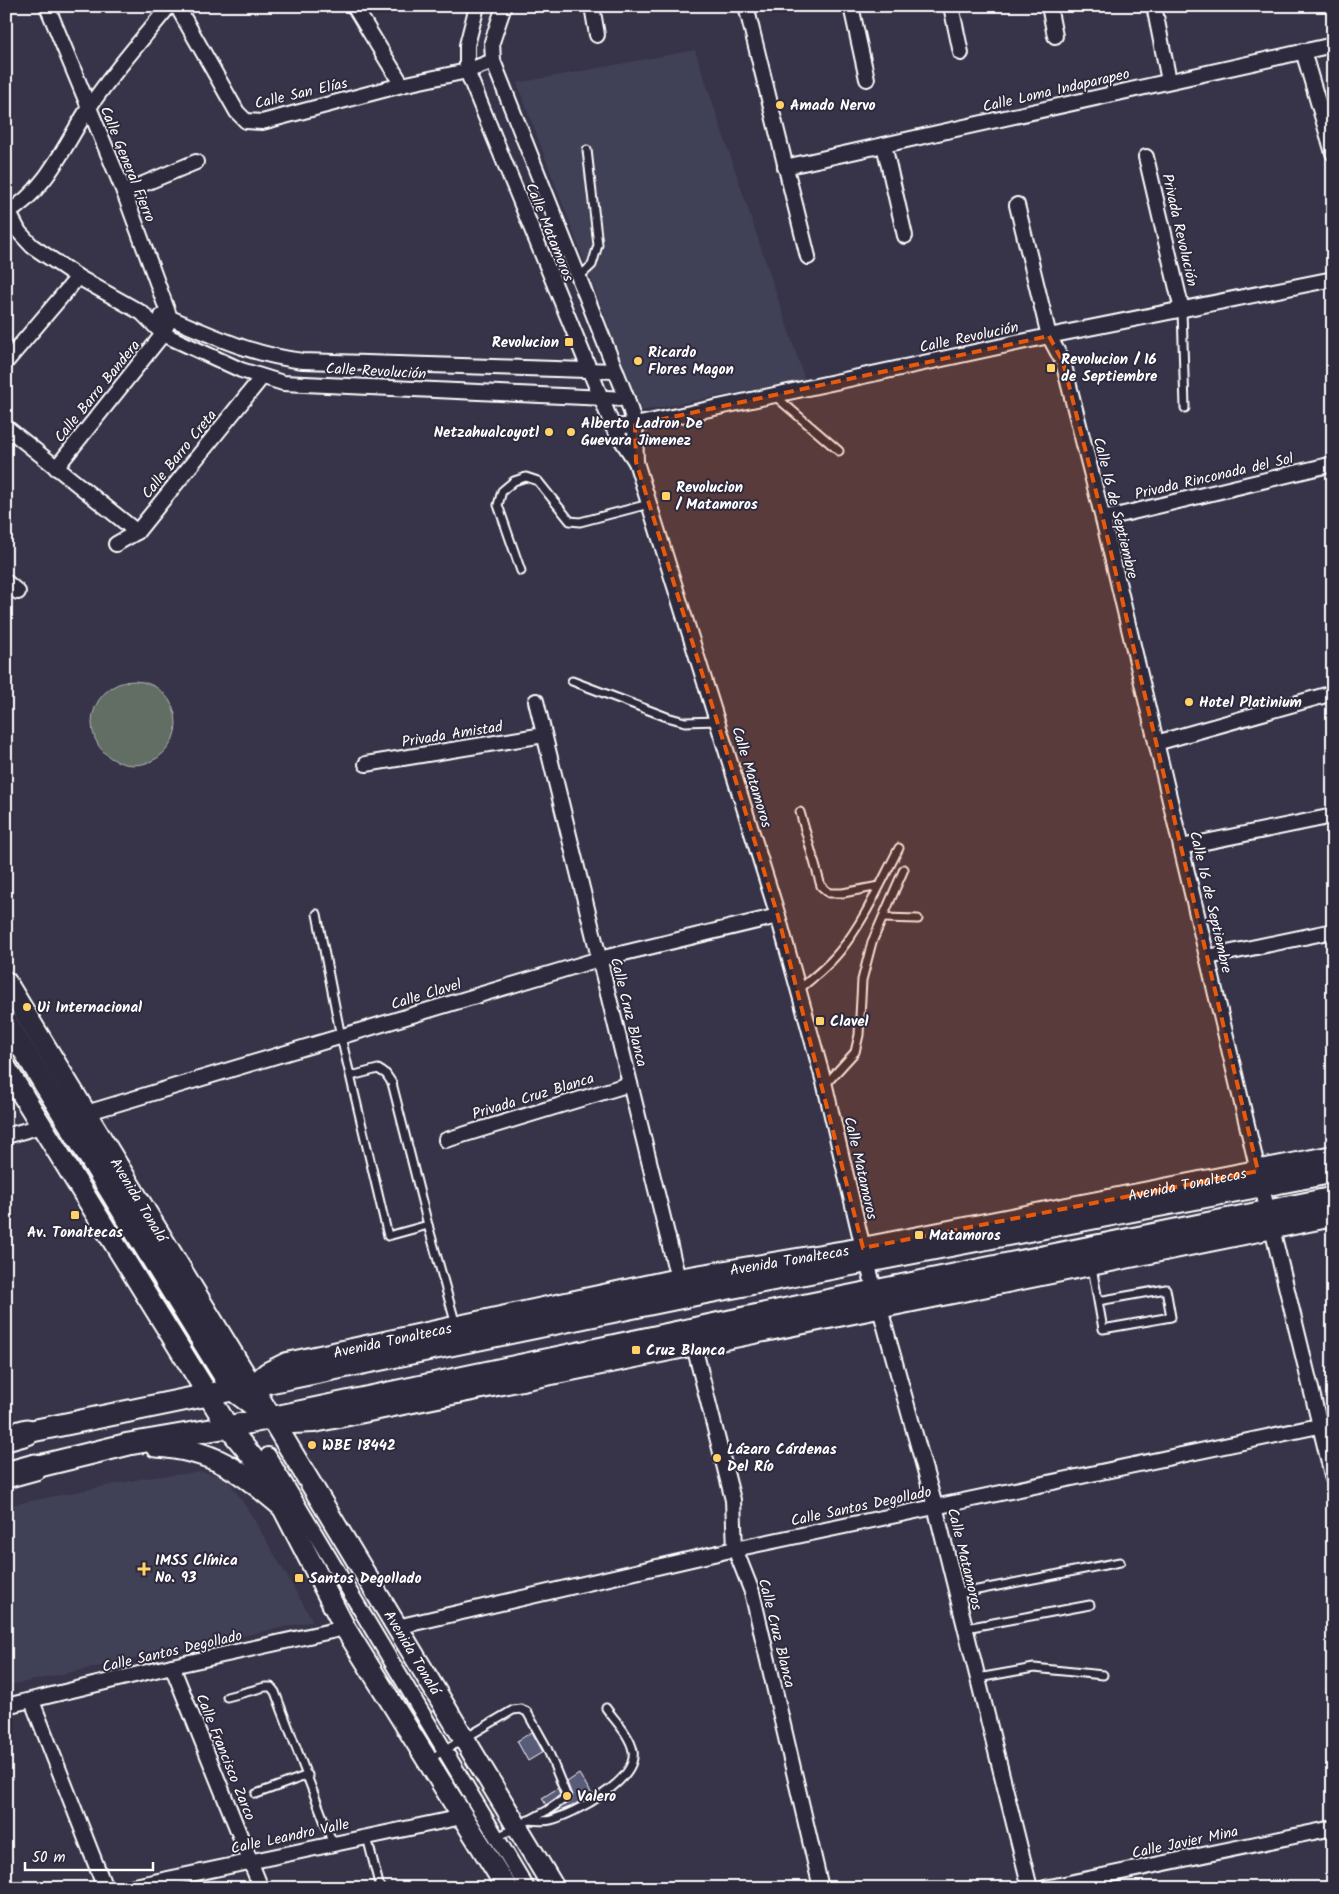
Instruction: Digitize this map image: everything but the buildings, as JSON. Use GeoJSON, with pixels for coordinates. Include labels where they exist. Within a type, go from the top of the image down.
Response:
{"type":"FeatureCollection","features":[{"type":"Feature","properties":{"kind":"highway"},"geometry":{"type":"LineString","coordinates":[[6,1471],[35,1467]]}},
{"type":"Feature","properties":{"kind":"highway"},"geometry":{"type":"LineString","coordinates":[[6,1475],[35,1467]]}},
{"type":"Feature","properties":{"kind":"main road","name":"Avenida Tonalá"},"geometry":{"type":"LineString","coordinates":[[6,1021],[243,1388],[271,1418]]}},
{"type":"Feature","properties":{"kind":"main road","name":"Avenida Tonaltecas"},"geometry":{"type":"LineString","coordinates":[[13,1435],[208,1396],[680,1288],[865,1255],[1260,1178],[1333,1172]]}},
{"type":"Feature","properties":{"kind":"main road"},"geometry":{"type":"LineString","coordinates":[[35,1467],[129,1444],[228,1427],[692,1338],[1270,1219],[1333,1198]]}},
{"type":"Feature","properties":{"kind":"main road"},"geometry":{"type":"LineString","coordinates":[[228,1427],[243,1388]]}},
{"type":"Feature","properties":{"kind":"main road"},"geometry":{"type":"LineString","coordinates":[[129,1444],[175,1447],[214,1458],[244,1474],[282,1506]]}},
{"type":"Feature","properties":{"kind":"street","name":"Calle General Fierro"},"geometry":{"type":"LineString","coordinates":[[47,6],[124,192],[170,318]]}},
{"type":"Feature","properties":{"kind":"street"},"geometry":{"type":"LineString","coordinates":[[7,211],[31,195],[52,168],[88,108],[169,6]]}},
{"type":"Feature","properties":{"kind":"street","name":"Calle San Elías"},"geometry":{"type":"LineString","coordinates":[[177,6],[237,112],[246,121],[262,122],[402,85],[467,71],[494,61]]}},
{"type":"Feature","properties":{"kind":"street"},"geometry":{"type":"LineString","coordinates":[[354,6],[402,85]]}},
{"type":"Feature","properties":{"kind":"street","name":"Calle Matamoros"},"geometry":{"type":"LineString","coordinates":[[477,6],[467,46],[467,71],[613,427],[636,462]]}},
{"type":"Feature","properties":{"kind":"street","name":"Calle Matamoros"},"geometry":{"type":"LineString","coordinates":[[504,6],[492,42],[494,61],[627,399],[635,425],[636,462],[778,916],[824,1086],[865,1255],[935,1506],[1030,1888]]}},
{"type":"Feature","properties":{"kind":"street"},"geometry":{"type":"LineString","coordinates":[[592,6],[597,35]]}},
{"type":"Feature","properties":{"kind":"street"},"geometry":{"type":"LineString","coordinates":[[746,6],[808,257]]}},
{"type":"Feature","properties":{"kind":"street"},"geometry":{"type":"LineString","coordinates":[[850,6],[867,79]]}},
{"type":"Feature","properties":{"kind":"street"},"geometry":{"type":"LineString","coordinates":[[950,6],[961,53]]}},
{"type":"Feature","properties":{"kind":"street"},"geometry":{"type":"LineString","coordinates":[[1048,6],[1055,36]]}},
{"type":"Feature","properties":{"kind":"street"},"geometry":{"type":"LineString","coordinates":[[1154,6],[1169,81]]}},
{"type":"Feature","properties":{"kind":"street","name":"Calle Loma Indaparapeo"},"geometry":{"type":"LineString","coordinates":[[786,167],[1333,45]]}},
{"type":"Feature","properties":{"kind":"street"},"geometry":{"type":"LineString","coordinates":[[1303,51],[1328,116],[1333,153]]}},
{"type":"Feature","properties":{"kind":"street"},"geometry":{"type":"LineString","coordinates":[[884,145],[906,236]]}},
{"type":"Feature","properties":{"kind":"street","name":"Privada Revolución"},"geometry":{"type":"LineString","coordinates":[[1146,157],[1182,310]]}},
{"type":"Feature","properties":{"kind":"street"},"geometry":{"type":"LineString","coordinates":[[124,192],[196,162]]}},
{"type":"Feature","properties":{"kind":"street","name":"Calle 16 de Septiembre"},"geometry":{"type":"LineString","coordinates":[[1017,205],[1049,336],[1063,362],[1103,519],[1270,1219],[1326,1425],[1333,1479]]}},
{"type":"Feature","properties":{"kind":"street","name":"Calle Revolución"},"geometry":{"type":"LineString","coordinates":[[7,211],[19,232],[32,246],[78,277],[142,314],[163,334],[262,377],[283,383],[627,399]]}},
{"type":"Feature","properties":{"kind":"street"},"geometry":{"type":"LineString","coordinates":[[6,362],[78,277]]}},
{"type":"Feature","properties":{"kind":"street","name":"Calle Revolución"},"geometry":{"type":"LineString","coordinates":[[613,427],[635,425],[1049,336],[1333,279]]}},
{"type":"Feature","properties":{"kind":"street","name":"Calle Revolución"},"geometry":{"type":"LineString","coordinates":[[142,314],[170,318],[242,349],[303,362],[616,371]]}},
{"type":"Feature","properties":{"kind":"street"},"geometry":{"type":"LineString","coordinates":[[163,334],[170,318]]}},
{"type":"Feature","properties":{"kind":"street","name":"Calle Barro Bandera"},"geometry":{"type":"LineString","coordinates":[[56,468],[163,334]]}},
{"type":"Feature","properties":{"kind":"street","name":"Calle Barro Creta"},"geometry":{"type":"LineString","coordinates":[[116,544],[137,532],[262,377]]}},
{"type":"Feature","properties":{"kind":"street"},"geometry":{"type":"LineString","coordinates":[[6,427],[137,532]]}},
{"type":"Feature","properties":{"kind":"street","name":"Privada Rinconada del Sol"},"geometry":{"type":"LineString","coordinates":[[1103,519],[1333,464]]}},
{"type":"Feature","properties":{"kind":"street"},"geometry":{"type":"LineString","coordinates":[[6,582],[18,592]]}},
{"type":"Feature","properties":{"kind":"street"},"geometry":{"type":"LineString","coordinates":[[1156,743],[1333,693]]}},
{"type":"Feature","properties":{"kind":"street"},"geometry":{"type":"LineString","coordinates":[[536,701],[544,735]]}},
{"type":"Feature","properties":{"kind":"street","name":"Privada Amistad"},"geometry":{"type":"LineString","coordinates":[[366,764],[544,735]]}},
{"type":"Feature","properties":{"kind":"street","name":"Calle Cruz Blanca"},"geometry":{"type":"LineString","coordinates":[[544,735],[680,1288]]}},
{"type":"Feature","properties":{"kind":"street"},"geometry":{"type":"LineString","coordinates":[[1181,846],[1333,816]]}},
{"type":"Feature","properties":{"kind":"street","name":"Calle Clavel"},"geometry":{"type":"LineString","coordinates":[[86,1113],[599,959],[778,916]]}},
{"type":"Feature","properties":{"kind":"street"},"geometry":{"type":"LineString","coordinates":[[1208,957],[1333,931]]}},
{"type":"Feature","properties":{"kind":"street","name":"Avenida Tonalá"},"geometry":{"type":"LineString","coordinates":[[6,982],[86,1113],[243,1388]]}},
{"type":"Feature","properties":{"kind":"street"},"geometry":{"type":"LineString","coordinates":[[6,1068],[208,1396],[228,1427],[255,1460],[282,1506],[345,1628],[462,1817],[488,1841],[527,1888]]}},
{"type":"Feature","properties":{"kind":"street","name":"Privada Cruz Blanca"},"geometry":{"type":"LineString","coordinates":[[446,1140],[630,1084]]}},
{"type":"Feature","properties":{"kind":"street"},"geometry":{"type":"LineString","coordinates":[[6,1136],[42,1126]]}},
{"type":"Feature","properties":{"kind":"street","name":"Avenida Tonaltecas"},"geometry":{"type":"LineString","coordinates":[[1260,1178],[1333,1156]]}},
{"type":"Feature","properties":{"kind":"street"},"geometry":{"type":"LineString","coordinates":[[878,1299],[1091,1264],[1270,1219],[1333,1216]]}},
{"type":"Feature","properties":{"kind":"street","name":"Avenida Tonaltecas"},"geometry":{"type":"LineString","coordinates":[[243,1388],[287,1363],[456,1327],[680,1288]]}},
{"type":"Feature","properties":{"kind":"street","name":"Calle Cruz Blanca"},"geometry":{"type":"LineString","coordinates":[[692,1338],[733,1500],[735,1550],[752,1592],[821,1888]]}},
{"type":"Feature","properties":{"kind":"street","name":"Avenida Tonalá"},"geometry":{"type":"LineString","coordinates":[[271,1418],[465,1739],[522,1823],[554,1888]]}},
{"type":"Feature","properties":{"kind":"street","name":"Calle Santos Degollado"},"geometry":{"type":"LineString","coordinates":[[397,1627],[935,1506],[1326,1425]]}},
{"type":"Feature","properties":{"kind":"street"},"geometry":{"type":"LineString","coordinates":[[268,1455],[446,1750],[488,1841],[507,1888]]}},
{"type":"Feature","properties":{"kind":"street","name":"Calle Santos Degollado"},"geometry":{"type":"LineString","coordinates":[[6,1706],[172,1666],[345,1628]]}},
{"type":"Feature","properties":{"kind":"street","name":"Calle Francisco Zarco"},"geometry":{"type":"LineString","coordinates":[[172,1666],[260,1888]]}},
{"type":"Feature","properties":{"kind":"street"},"geometry":{"type":"LineString","coordinates":[[32,1701],[105,1888]]}},
{"type":"Feature","properties":{"kind":"street","name":"Calle Leandro Valle"},"geometry":{"type":"LineString","coordinates":[[125,1888],[462,1817]]}},
{"type":"Feature","properties":{"kind":"street","name":"Calle Javier Mina"},"geometry":{"type":"LineString","coordinates":[[1045,1888],[1333,1828]]}},
{"type":"Feature","properties":{"kind":"lane"},"geometry":{"type":"LineString","coordinates":[[578,278],[592,265],[598,245],[587,150]]}},
{"type":"Feature","properties":{"kind":"lane"},"geometry":{"type":"LineString","coordinates":[[1182,310],[1186,408]]}},
{"type":"Feature","properties":{"kind":"lane"},"geometry":{"type":"LineString","coordinates":[[774,395],[839,451]]}},
{"type":"Feature","properties":{"kind":"lane"},"geometry":{"type":"LineString","coordinates":[[521,571],[498,505],[502,491],[514,481],[526,477],[538,481],[570,521],[580,522],[649,504]]}},
{"type":"Feature","properties":{"kind":"lane"},"geometry":{"type":"LineString","coordinates":[[572,682],[685,722],[717,721]]}},
{"type":"Feature","properties":{"kind":"lane"},"geometry":{"type":"LineString","coordinates":[[800,812],[821,886],[829,893],[843,893],[879,886]]}},
{"type":"Feature","properties":{"kind":"lane"},"geometry":{"type":"LineString","coordinates":[[798,990],[839,952],[855,932],[900,848]]}},
{"type":"Feature","properties":{"kind":"lane"},"geometry":{"type":"LineString","coordinates":[[824,1086],[855,1052],[859,1035],[862,980],[872,942],[904,869]]}},
{"type":"Feature","properties":{"kind":"lane"},"geometry":{"type":"LineString","coordinates":[[317,914],[341,1036],[388,1236],[428,1224]]}},
{"type":"Feature","properties":{"kind":"lane"},"geometry":{"type":"LineString","coordinates":[[884,918],[918,919]]}},
{"type":"Feature","properties":{"kind":"lane"},"geometry":{"type":"LineString","coordinates":[[351,1076],[378,1069],[386,1074],[392,1083],[456,1327]]}},
{"type":"Feature","properties":{"kind":"lane"},"geometry":{"type":"LineString","coordinates":[[1091,1264],[1103,1329],[1171,1317],[1166,1289],[1098,1301]]}},
{"type":"Feature","properties":{"kind":"lane"},"geometry":{"type":"LineString","coordinates":[[957,1594],[1120,1562]]}},
{"type":"Feature","properties":{"kind":"lane"},"geometry":{"type":"LineString","coordinates":[[966,1628],[1090,1604]]}},
{"type":"Feature","properties":{"kind":"lane"},"geometry":{"type":"LineString","coordinates":[[978,1678],[1034,1668],[1103,1675]]}},
{"type":"Feature","properties":{"kind":"lane"},"geometry":{"type":"LineString","coordinates":[[227,1697],[265,1687],[271,1687],[275,1692],[333,1844]]}},
{"type":"Feature","properties":{"kind":"lane"},"geometry":{"type":"LineString","coordinates":[[522,1823],[549,1820],[574,1812],[604,1794],[629,1769],[633,1752],[625,1733],[606,1708]]}},
{"type":"Feature","properties":{"kind":"lane"},"geometry":{"type":"LineString","coordinates":[[428,1760],[513,1710],[521,1709],[526,1712],[547,1748],[567,1797],[565,1800],[488,1841]]}},
{"type":"Feature","properties":{"kind":"lane"},"geometry":{"type":"LineString","coordinates":[[256,1794],[308,1775]]}},
{"type":"Feature","properties":{"kind":"lane"},"geometry":{"type":"LineString","coordinates":[[367,1837],[380,1888]]}},
{"type":"Feature","properties":{"kind":"highlighted area"},"geometry":{"type":"Polygon","coordinates":[[[1049,336],[1063,362],[1103,519],[1258,1171],[863,1248],[778,916],[636,462],[635,425],[1049,336]]]}},
{"type":"Feature","properties":{"kind":"shaded area"},"geometry":{"type":"Polygon","coordinates":[[[695,50],[805,380],[641,411],[517,83],[695,50]]]}},
{"type":"Feature","properties":{"kind":"shaded area","name":"IMSS Clínica No. 93"},"geometry":{"type":"Polygon","coordinates":[[[202,1472],[226,1477],[252,1516],[313,1621],[6,1686],[6,1506],[145,1478],[202,1472]]]}},
{"type":"Feature","properties":{"kind":"green space"},"geometry":{"type":"Polygon","coordinates":[[[134,681],[150,684],[164,693],[173,707],[176,723],[173,739],[164,753],[150,762],[134,765],[118,762],[104,753],[95,739],[92,723],[95,707],[104,693],[118,684],[134,681]]]}},
{"type":"Feature","properties":{"kind":"place","name":"Amado Nervo"},"geometry":{"type":"Point","coordinates":[780,105]}},
{"type":"Feature","properties":{"kind":"place","name":"Revolucion"},"geometry":{"type":"Point","coordinates":[569,342]}},
{"type":"Feature","properties":{"kind":"place","name":"Ricardo Flores Magon"},"geometry":{"type":"Point","coordinates":[638,361]}},
{"type":"Feature","properties":{"kind":"place","name":"Revolucion / 16 de Septiembre"},"geometry":{"type":"Point","coordinates":[1051,368]}},
{"type":"Feature","properties":{"kind":"place","name":"Netzahualcoyotl"},"geometry":{"type":"Point","coordinates":[549,432]}},
{"type":"Feature","properties":{"kind":"place","name":"Alberto Ladron De Guevara Jimenez"},"geometry":{"type":"Point","coordinates":[571,432]}},
{"type":"Feature","properties":{"kind":"place","name":"Revolucion / Matamoros"},"geometry":{"type":"Point","coordinates":[666,496]}},
{"type":"Feature","properties":{"kind":"place","name":"Hotel Platinium"},"geometry":{"type":"Point","coordinates":[1189,702]}},
{"type":"Feature","properties":{"kind":"place","name":"Ui Internacional"},"geometry":{"type":"Point","coordinates":[27,1007]}},
{"type":"Feature","properties":{"kind":"place","name":"Clavel"},"geometry":{"type":"Point","coordinates":[820,1021]}},
{"type":"Feature","properties":{"kind":"place","name":"Av. Tonaltecas"},"geometry":{"type":"Point","coordinates":[75,1215]}},
{"type":"Feature","properties":{"kind":"place","name":"Matamoros"},"geometry":{"type":"Point","coordinates":[919,1235]}},
{"type":"Feature","properties":{"kind":"place","name":"Cruz Blanca"},"geometry":{"type":"Point","coordinates":[636,1350]}},
{"type":"Feature","properties":{"kind":"place","name":"WBE 18442"},"geometry":{"type":"Point","coordinates":[312,1445]}},
{"type":"Feature","properties":{"kind":"place","name":"Lázaro Cárdenas Del Río"},"geometry":{"type":"Point","coordinates":[717,1458]}},
{"type":"Feature","properties":{"kind":"place","name":"IMSS Clínica No. 93"},"geometry":{"type":"Point","coordinates":[144,1569]}},
{"type":"Feature","properties":{"kind":"place","name":"Santos Degollado"},"geometry":{"type":"Point","coordinates":[299,1578]}},
{"type":"Feature","properties":{"kind":"place","name":"Valero"},"geometry":{"type":"Point","coordinates":[567,1796]}}]}
